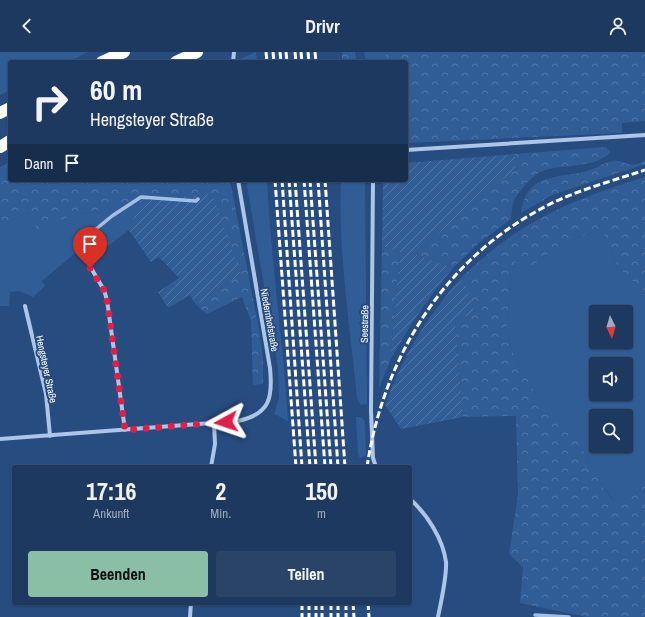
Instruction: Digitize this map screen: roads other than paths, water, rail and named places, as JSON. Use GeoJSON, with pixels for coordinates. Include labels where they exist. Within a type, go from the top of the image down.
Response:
{"type":"FeatureCollection","features":[{"type":"Feature","properties":{"kind":"highway"},"geometry":{"type":"LineString","coordinates":[[106,60],[124,52]]}},
{"type":"Feature","properties":{"kind":"highway"},"geometry":{"type":"LineString","coordinates":[[180,60],[197,52]]}},
{"type":"Feature","properties":{"kind":"street"},"geometry":{"type":"LineString","coordinates":[[408,150],[645,135]]}},
{"type":"Feature","properties":{"kind":"street","name":"Niedernhofstraße"},"geometry":{"type":"LineString","coordinates":[[214,423],[244,420],[260,413],[268,403],[272,388],[270,368],[238,182]]}},
{"type":"Feature","properties":{"kind":"street","name":"Seestraße"},"geometry":{"type":"LineString","coordinates":[[373,182],[371,405],[373,458],[375,465]]}},
{"type":"Feature","properties":{"kind":"street"},"geometry":{"type":"LineString","coordinates":[[90,268],[104,290],[107,300],[125,430]]}},
{"type":"Feature","properties":{"kind":"street","name":"Hengsteyer Straße"},"geometry":{"type":"LineString","coordinates":[[25,306],[46,394],[50,436]]}},
{"type":"Feature","properties":{"kind":"street"},"geometry":{"type":"LineString","coordinates":[[0,439],[214,423],[215,444],[211,465]]}},
{"type":"Feature","properties":{"kind":"street"},"geometry":{"type":"LineString","coordinates":[[412,501],[427,519],[440,540],[446,563],[438,617]]}},
{"type":"Feature","properties":{"kind":"street"},"geometry":{"type":"LineString","coordinates":[[190,617],[191,605]]}},
{"type":"Feature","properties":{"kind":"waterway"},"geometry":{"type":"LineString","coordinates":[[90,234],[112,216],[141,197],[196,201],[198,199]]}},
{"type":"Feature","properties":{"kind":"waterway"},"geometry":{"type":"LineString","coordinates":[[535,615],[569,617]]}},
{"type":"Feature","properties":{"kind":"railway"},"geometry":{"type":"LineString","coordinates":[[266,52],[267,60]]}},
{"type":"Feature","properties":{"kind":"railway"},"geometry":{"type":"LineString","coordinates":[[273,52],[274,60]]}},
{"type":"Feature","properties":{"kind":"railway"},"geometry":{"type":"LineString","coordinates":[[280,52],[281,60]]}},
{"type":"Feature","properties":{"kind":"railway"},"geometry":{"type":"LineString","coordinates":[[286,52],[287,60]]}},
{"type":"Feature","properties":{"kind":"railway"},"geometry":{"type":"LineString","coordinates":[[295,52],[296,60]]}},
{"type":"Feature","properties":{"kind":"railway"},"geometry":{"type":"LineString","coordinates":[[301,52],[302,60]]}},
{"type":"Feature","properties":{"kind":"railway"},"geometry":{"type":"LineString","coordinates":[[308,52],[309,60]]}},
{"type":"Feature","properties":{"kind":"railway"},"geometry":{"type":"LineString","coordinates":[[315,52],[316,60]]}},
{"type":"Feature","properties":{"kind":"railway"},"geometry":{"type":"LineString","coordinates":[[367,465],[375,427],[387,389],[403,353],[422,319],[445,287],[472,258],[503,233],[550,204],[576,193],[645,170]]}},
{"type":"Feature","properties":{"kind":"railway"},"geometry":{"type":"LineString","coordinates":[[275,182],[296,465]]}},
{"type":"Feature","properties":{"kind":"railway"},"geometry":{"type":"LineString","coordinates":[[282,182],[302,465]]}},
{"type":"Feature","properties":{"kind":"railway"},"geometry":{"type":"LineString","coordinates":[[289,182],[310,465]]}},
{"type":"Feature","properties":{"kind":"railway"},"geometry":{"type":"LineString","coordinates":[[295,182],[316,465]]}},
{"type":"Feature","properties":{"kind":"railway"},"geometry":{"type":"LineString","coordinates":[[304,182],[325,465]]}},
{"type":"Feature","properties":{"kind":"railway"},"geometry":{"type":"LineString","coordinates":[[310,182],[331,465]]}},
{"type":"Feature","properties":{"kind":"railway"},"geometry":{"type":"LineString","coordinates":[[318,182],[338,465]]}},
{"type":"Feature","properties":{"kind":"railway"},"geometry":{"type":"LineString","coordinates":[[325,182],[345,465]]}},
{"type":"Feature","properties":{"kind":"railway"},"geometry":{"type":"LineString","coordinates":[[302,605],[302,617]]}},
{"type":"Feature","properties":{"kind":"railway"},"geometry":{"type":"LineString","coordinates":[[309,605],[309,617]]}},
{"type":"Feature","properties":{"kind":"railway"},"geometry":{"type":"LineString","coordinates":[[316,605],[316,617]]}},
{"type":"Feature","properties":{"kind":"railway"},"geometry":{"type":"LineString","coordinates":[[322,605],[322,617]]}},
{"type":"Feature","properties":{"kind":"railway"},"geometry":{"type":"LineString","coordinates":[[331,605],[331,617]]}},
{"type":"Feature","properties":{"kind":"railway"},"geometry":{"type":"LineString","coordinates":[[338,605],[338,617]]}},
{"type":"Feature","properties":{"kind":"railway"},"geometry":{"type":"LineString","coordinates":[[346,605],[346,617]]}},
{"type":"Feature","properties":{"kind":"railway"},"geometry":{"type":"LineString","coordinates":[[353,605],[354,617]]}},
{"type":"Feature","properties":{"kind":"railway"},"geometry":{"type":"LineString","coordinates":[[368,605],[369,617]]}}]}
